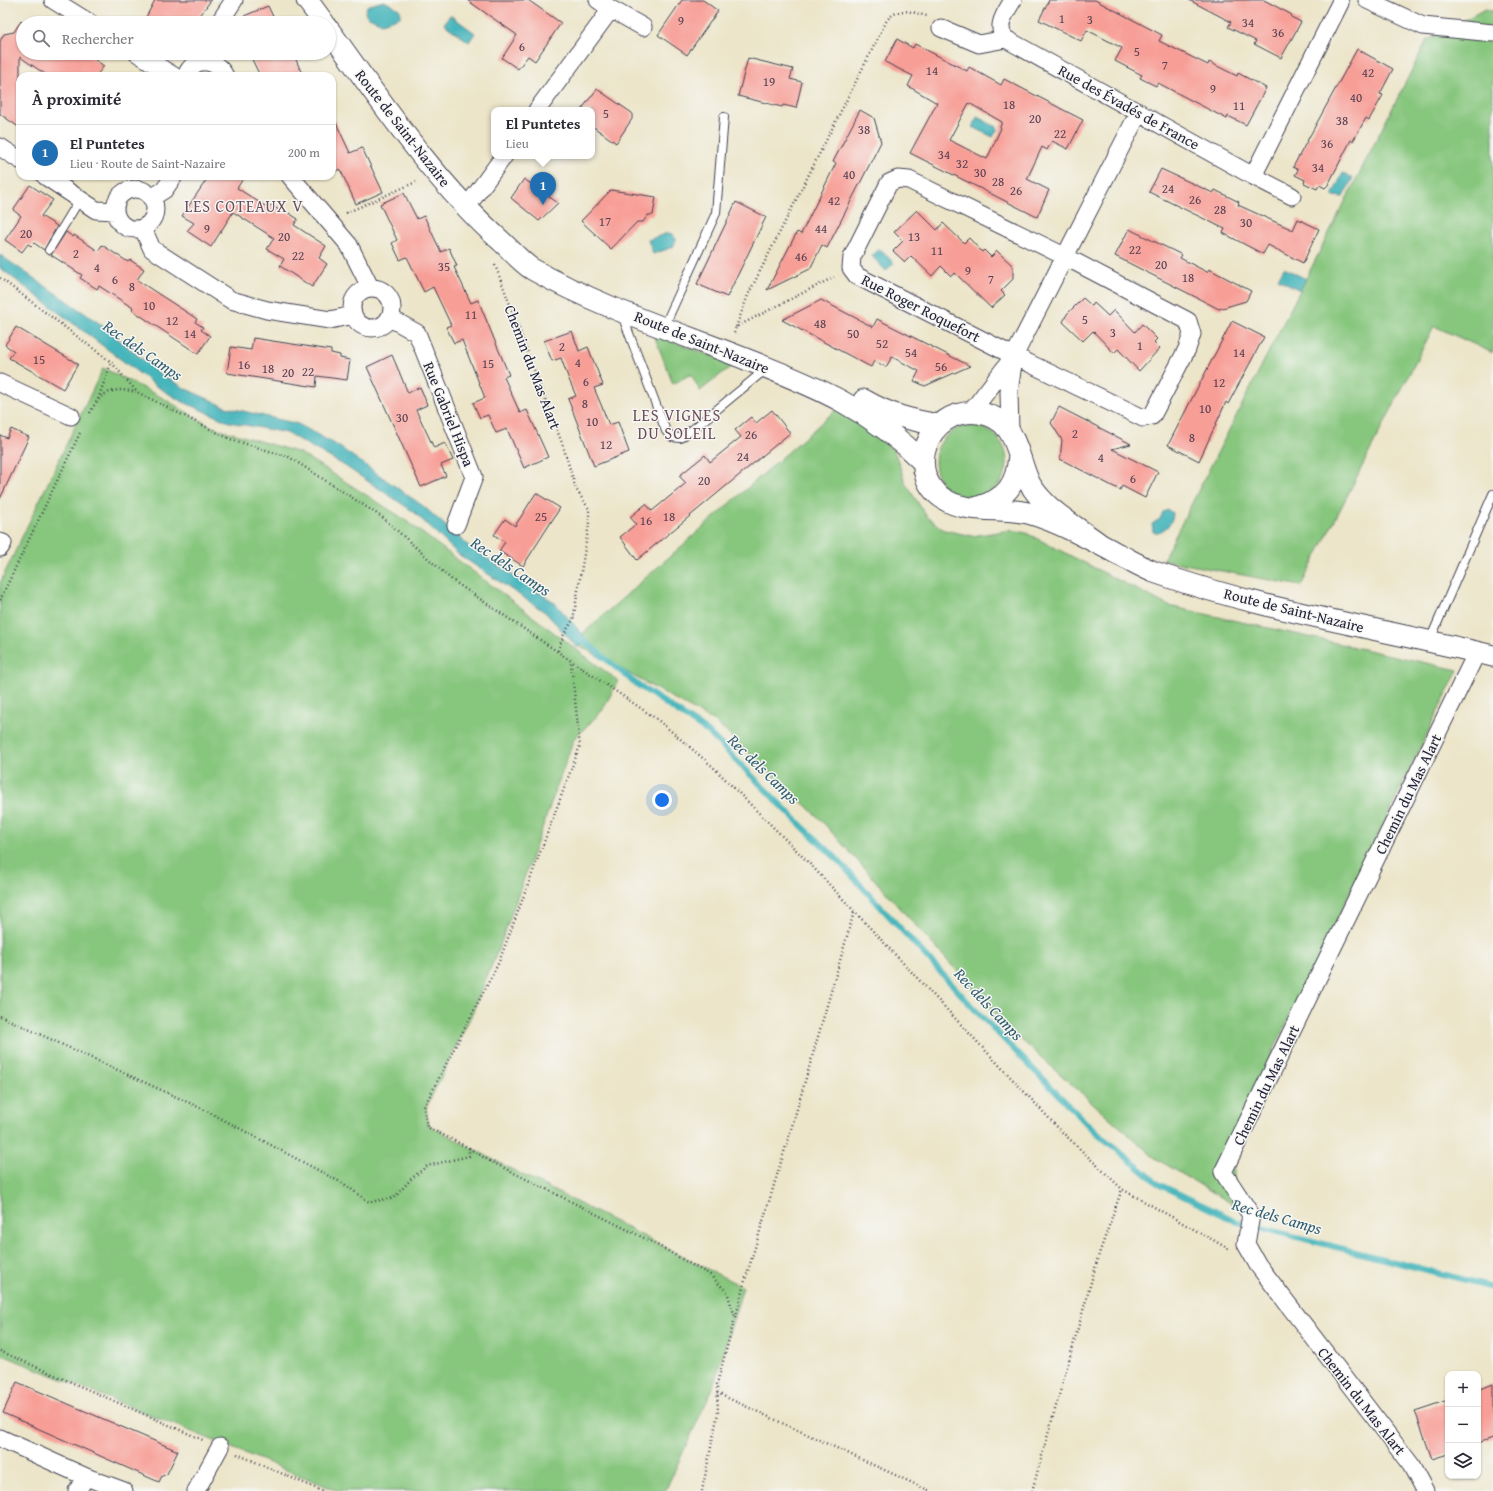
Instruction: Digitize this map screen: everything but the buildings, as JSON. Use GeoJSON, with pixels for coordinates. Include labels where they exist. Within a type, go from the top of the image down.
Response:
{"type":"FeatureCollection","features":[{"type":"Feature","properties":{"kind":"street"},"geometry":{"type":"LineString","coordinates":[[53,0],[79,16]]}},
{"type":"Feature","properties":{"kind":"street"},"geometry":{"type":"LineString","coordinates":[[224,16],[234,0]]}},
{"type":"Feature","properties":{"kind":"street"},"geometry":{"type":"LineString","coordinates":[[307,0],[319,16]]}},
{"type":"Feature","properties":{"kind":"street"},"geometry":{"type":"LineString","coordinates":[[942,28],[979,44],[1006,39],[1000,29],[1001,23],[1013,0]]}},
{"type":"Feature","properties":{"kind":"street"},"geometry":{"type":"LineString","coordinates":[[1367,0],[1423,26],[1493,33]]}},
{"type":"Feature","properties":{"kind":"street"},"geometry":{"type":"LineString","coordinates":[[1253,176],[1343,1]]}},
{"type":"Feature","properties":{"kind":"street"},"geometry":{"type":"LineString","coordinates":[[539,107],[604,4],[643,27]]}},
{"type":"Feature","properties":{"kind":"street","name":"Rue des Évadés de France"},"geometry":{"type":"LineString","coordinates":[[1006,39],[1253,176],[1292,196]]}},
{"type":"Feature","properties":{"kind":"street","name":"Route de Saint-Nazaire"},"geometry":{"type":"LineString","coordinates":[[336,40],[384,105],[466,208],[480,223],[530,267],[579,292],[809,384],[847,403],[887,429],[923,462]]}},
{"type":"Feature","properties":{"kind":"street"},"geometry":{"type":"LineString","coordinates":[[148,60],[168,72]]}},
{"type":"Feature","properties":{"kind":"street"},"geometry":{"type":"LineString","coordinates":[[188,72],[190,67],[202,60]]}},
{"type":"Feature","properties":{"kind":"street"},"geometry":{"type":"LineString","coordinates":[[210,60],[220,68],[222,72]]}},
{"type":"Feature","properties":{"kind":"street"},"geometry":{"type":"LineString","coordinates":[[971,412],[1014,356],[1064,256],[1140,112]]}},
{"type":"Feature","properties":{"kind":"street"},"geometry":{"type":"LineString","coordinates":[[0,147],[16,157]]}},
{"type":"Feature","properties":{"kind":"street"},"geometry":{"type":"LineString","coordinates":[[466,208],[502,159]]}},
{"type":"Feature","properties":{"kind":"street","name":"Rue Roger Roquefort"},"geometry":{"type":"LineString","coordinates":[[898,179],[909,180],[1064,256],[1188,321],[1192,334],[1187,349],[1152,416],[1143,418],[1014,356],[857,276],[851,268],[852,257],[889,183],[898,179]]}},
{"type":"Feature","properties":{"kind":"street"},"geometry":{"type":"LineString","coordinates":[[51,180],[96,210],[114,211]]}},
{"type":"Feature","properties":{"kind":"street"},"geometry":{"type":"LineString","coordinates":[[151,198],[164,190],[171,180]]}},
{"type":"Feature","properties":{"kind":"street"},"geometry":{"type":"LineString","coordinates":[[294,180],[329,220],[349,246],[370,287]]}},
{"type":"Feature","properties":{"kind":"street"},"geometry":{"type":"LineString","coordinates":[[137,189],[145,192],[151,198],[154,205],[154,213],[152,220],[147,225],[140,229],[126,227],[120,224],[114,211],[116,202],[120,195],[128,190],[137,189]]}},
{"type":"Feature","properties":{"kind":"street","name":"Route de Saint-Nazaire"},"geometry":{"type":"LineString","coordinates":[[480,223],[544,262],[595,287],[669,316],[734,333],[884,411],[907,420],[939,425]]}},
{"type":"Feature","properties":{"kind":"street"},"geometry":{"type":"LineString","coordinates":[[147,225],[145,233],[152,249],[232,300],[267,310],[330,320],[353,315]]}},
{"type":"Feature","properties":{"kind":"street"},"geometry":{"type":"LineString","coordinates":[[370,287],[379,288],[389,297],[393,310],[390,318],[385,324],[370,328],[363,326],[353,315],[353,300],[357,294],[370,287]]}},
{"type":"Feature","properties":{"kind":"street","name":"Rue Gabriel Hispa"},"geometry":{"type":"LineString","coordinates":[[390,318],[417,333],[474,477],[456,525]]}},
{"type":"Feature","properties":{"kind":"street"},"geometry":{"type":"LineString","coordinates":[[1010,431],[1009,392],[1014,356]]}},
{"type":"Feature","properties":{"kind":"street"},"geometry":{"type":"LineString","coordinates":[[0,383],[79,417]]}},
{"type":"Feature","properties":{"kind":"street"},"geometry":{"type":"LineString","coordinates":[[971,412],[985,414],[999,420],[1010,431],[1016,442],[1019,455],[1031,485],[1048,506],[1101,545],[1027,513],[977,507],[961,507],[947,501],[935,491],[926,477],[923,462],[925,448],[930,435],[939,425],[959,413],[971,412]]}},
{"type":"Feature","properties":{"kind":"street"},"geometry":{"type":"LineString","coordinates":[[977,507],[991,503],[1004,495],[1013,484],[1018,470],[1019,455]]}},
{"type":"Feature","properties":{"kind":"street"},"geometry":{"type":"LineString","coordinates":[[0,542],[3,543],[0,548]]}},
{"type":"Feature","properties":{"kind":"street","name":"Route de Saint-Nazaire"},"geometry":{"type":"LineString","coordinates":[[1101,545],[1152,571],[1238,598],[1485,654]]}},
{"type":"Feature","properties":{"kind":"street","name":"Chemin du Mas Alart"},"geometry":{"type":"LineString","coordinates":[[1425,1491],[1411,1465],[1258,1265],[1246,1244],[1251,1215],[1223,1172],[1485,654]]}},
{"type":"Feature","properties":{"kind":"street"},"geometry":{"type":"LineString","coordinates":[[0,1438],[81,1484],[124,1491]]}},
{"type":"Feature","properties":{"kind":"street"},"geometry":{"type":"LineString","coordinates":[[196,1491],[220,1447]]}},
{"type":"Feature","properties":{"kind":"lane"},"geometry":{"type":"LineString","coordinates":[[669,316],[716,213],[724,117]]}},
{"type":"Feature","properties":{"kind":"lane"},"geometry":{"type":"LineString","coordinates":[[49,250],[80,199]]}},
{"type":"Feature","properties":{"kind":"lane"},"geometry":{"type":"LineString","coordinates":[[620,309],[666,431],[672,437],[680,438],[692,430],[768,368]]}},
{"type":"Feature","properties":{"kind":"lane"},"geometry":{"type":"LineString","coordinates":[[1429,642],[1493,494]]}},
{"type":"Feature","properties":{"kind":"path"},"geometry":{"type":"LineString","coordinates":[[734,333],[748,296],[887,20],[894,13],[905,11],[938,19],[942,28]]}},
{"type":"Feature","properties":{"kind":"path"},"geometry":{"type":"LineString","coordinates":[[329,220],[420,180]]}},
{"type":"Feature","properties":{"kind":"path","name":"Chemin du Mas Alart"},"geometry":{"type":"LineString","coordinates":[[494,263],[563,446],[576,489],[589,509],[589,524],[572,622],[564,634],[557,653]]}},
{"type":"Feature","properties":{"kind":"path"},"geometry":{"type":"LineString","coordinates":[[734,333],[851,268]]}},
{"type":"Feature","properties":{"kind":"path"},"geometry":{"type":"LineString","coordinates":[[0,278],[111,362],[137,392]]}},
{"type":"Feature","properties":{"kind":"path"},"geometry":{"type":"LineString","coordinates":[[98,399],[111,362]]}},
{"type":"Feature","properties":{"kind":"path"},"geometry":{"type":"LineString","coordinates":[[79,417],[98,399],[114,389],[124,389],[137,392],[230,439],[289,457],[382,516],[452,580],[557,653],[658,720],[712,766],[809,863],[1063,1133],[1122,1189],[1258,1265]]}},
{"type":"Feature","properties":{"kind":"path"},"geometry":{"type":"LineString","coordinates":[[0,600],[81,431]]}},
{"type":"Feature","properties":{"kind":"path"},"geometry":{"type":"LineString","coordinates":[[571,662],[580,746],[499,962],[424,1107],[428,1127],[469,1148],[488,1160],[652,1242],[710,1275],[726,1292],[736,1318]]}},
{"type":"Feature","properties":{"kind":"path"},"geometry":{"type":"LineString","coordinates":[[702,1491],[718,1413],[717,1384],[736,1318],[743,1287],[795,1116],[854,912]]}},
{"type":"Feature","properties":{"kind":"path"},"geometry":{"type":"LineString","coordinates":[[0,1016],[207,1111],[344,1184],[369,1202],[394,1198],[412,1178],[427,1166],[469,1156],[469,1148]]}},
{"type":"Feature","properties":{"kind":"path"},"geometry":{"type":"LineString","coordinates":[[1032,1491],[1099,1254],[1122,1189]]}},
{"type":"Feature","properties":{"kind":"path"},"geometry":{"type":"LineString","coordinates":[[0,1351],[322,1491]]}},
{"type":"Feature","properties":{"kind":"path"},"geometry":{"type":"LineString","coordinates":[[717,1392],[930,1491]]}},
{"type":"Feature","properties":{"kind":"green space"},"geometry":{"type":"Polygon","coordinates":[[[1485,9],[1493,11],[1493,353],[1434,326],[1301,586],[1163,560],[1427,40],[1485,9]]]}},
{"type":"Feature","properties":{"kind":"green space"},"geometry":{"type":"Polygon","coordinates":[[[654,335],[734,364],[700,391],[691,374],[673,384],[654,335]]]}},
{"type":"Feature","properties":{"kind":"green space"},"geometry":{"type":"Polygon","coordinates":[[[103,368],[161,397],[212,427],[300,453],[401,517],[618,681],[602,711],[574,739],[502,940],[471,1016],[426,1108],[429,1125],[507,1167],[743,1287],[712,1390],[665,1491],[338,1491],[0,1354],[0,583],[103,368]]]}},
{"type":"Feature","properties":{"kind":"green space"},"geometry":{"type":"Polygon","coordinates":[[[838,408],[894,450],[906,484],[927,517],[944,530],[972,536],[1011,530],[1026,533],[1169,606],[1458,670],[1232,1136],[1234,1205],[1155,1158],[1009,1029],[819,818],[715,722],[573,642],[838,408]]]}},
{"type":"Feature","properties":{"kind":"green space"},"geometry":{"type":"Polygon","coordinates":[[[964,426],[978,426],[985,428],[997,436],[1005,448],[1007,462],[1005,476],[997,488],[985,496],[978,498],[964,498],[957,496],[945,488],[937,476],[935,469],[935,455],[937,448],[945,436],[957,428],[964,426]]]}},
{"type":"Feature","properties":{"kind":"water"},"geometry":{"type":"Polygon","coordinates":[[[384,1],[399,9],[401,13],[400,17],[382,23],[367,16],[365,12],[367,6],[384,1]]]}},
{"type":"Feature","properties":{"kind":"water"},"geometry":{"type":"Polygon","coordinates":[[[450,15],[475,33],[469,42],[444,24],[450,15]]]}},
{"type":"Feature","properties":{"kind":"water"},"geometry":{"type":"Polygon","coordinates":[[[977,117],[998,128],[993,137],[973,127],[977,117]]]}},
{"type":"Feature","properties":{"kind":"water"},"geometry":{"type":"Polygon","coordinates":[[[1343,173],[1353,178],[1343,197],[1332,196],[1343,173]]]}},
{"type":"Feature","properties":{"kind":"water"},"geometry":{"type":"Polygon","coordinates":[[[668,233],[672,234],[676,239],[673,247],[653,254],[648,240],[668,233]]]}},
{"type":"Feature","properties":{"kind":"water"},"geometry":{"type":"Polygon","coordinates":[[[879,249],[894,263],[886,271],[872,256],[879,249]]]}},
{"type":"Feature","properties":{"kind":"water"},"geometry":{"type":"Polygon","coordinates":[[[0,255],[99,323],[159,373],[186,389],[226,407],[298,424],[338,446],[423,506],[471,548],[554,602],[584,636],[583,642],[578,648],[545,612],[458,554],[414,512],[345,466],[287,433],[229,422],[181,401],[156,386],[0,268],[0,255]]]}},
{"type":"Feature","properties":{"kind":"water"},"geometry":{"type":"Polygon","coordinates":[[[1284,268],[1306,279],[1300,290],[1278,279],[1284,268]]]}},
{"type":"Feature","properties":{"kind":"water"},"geometry":{"type":"Polygon","coordinates":[[[1168,510],[1173,513],[1173,517],[1167,527],[1164,530],[1153,532],[1152,524],[1160,519],[1163,512],[1168,510]]]}},
{"type":"Feature","properties":{"kind":"waterway","name":"Rec dels Camps"},"geometry":{"type":"LineString","coordinates":[[578,636],[635,683],[708,732],[834,856],[980,1015],[1091,1128],[1160,1185],[1238,1222],[1493,1287]]}},
{"type":"Feature","properties":{"kind":"place","name":"El Puntetes"},"geometry":{"type":"Point","coordinates":[543,205]}},
{"type":"Feature","properties":{"kind":"district","name":"LES COTEAUX V"},"geometry":{"type":"Point","coordinates":[244,206]}},
{"type":"Feature","properties":{"kind":"district","name":"LES VIGNES DU SOLEIL"},"geometry":{"type":"Point","coordinates":[677,424]}}]}
